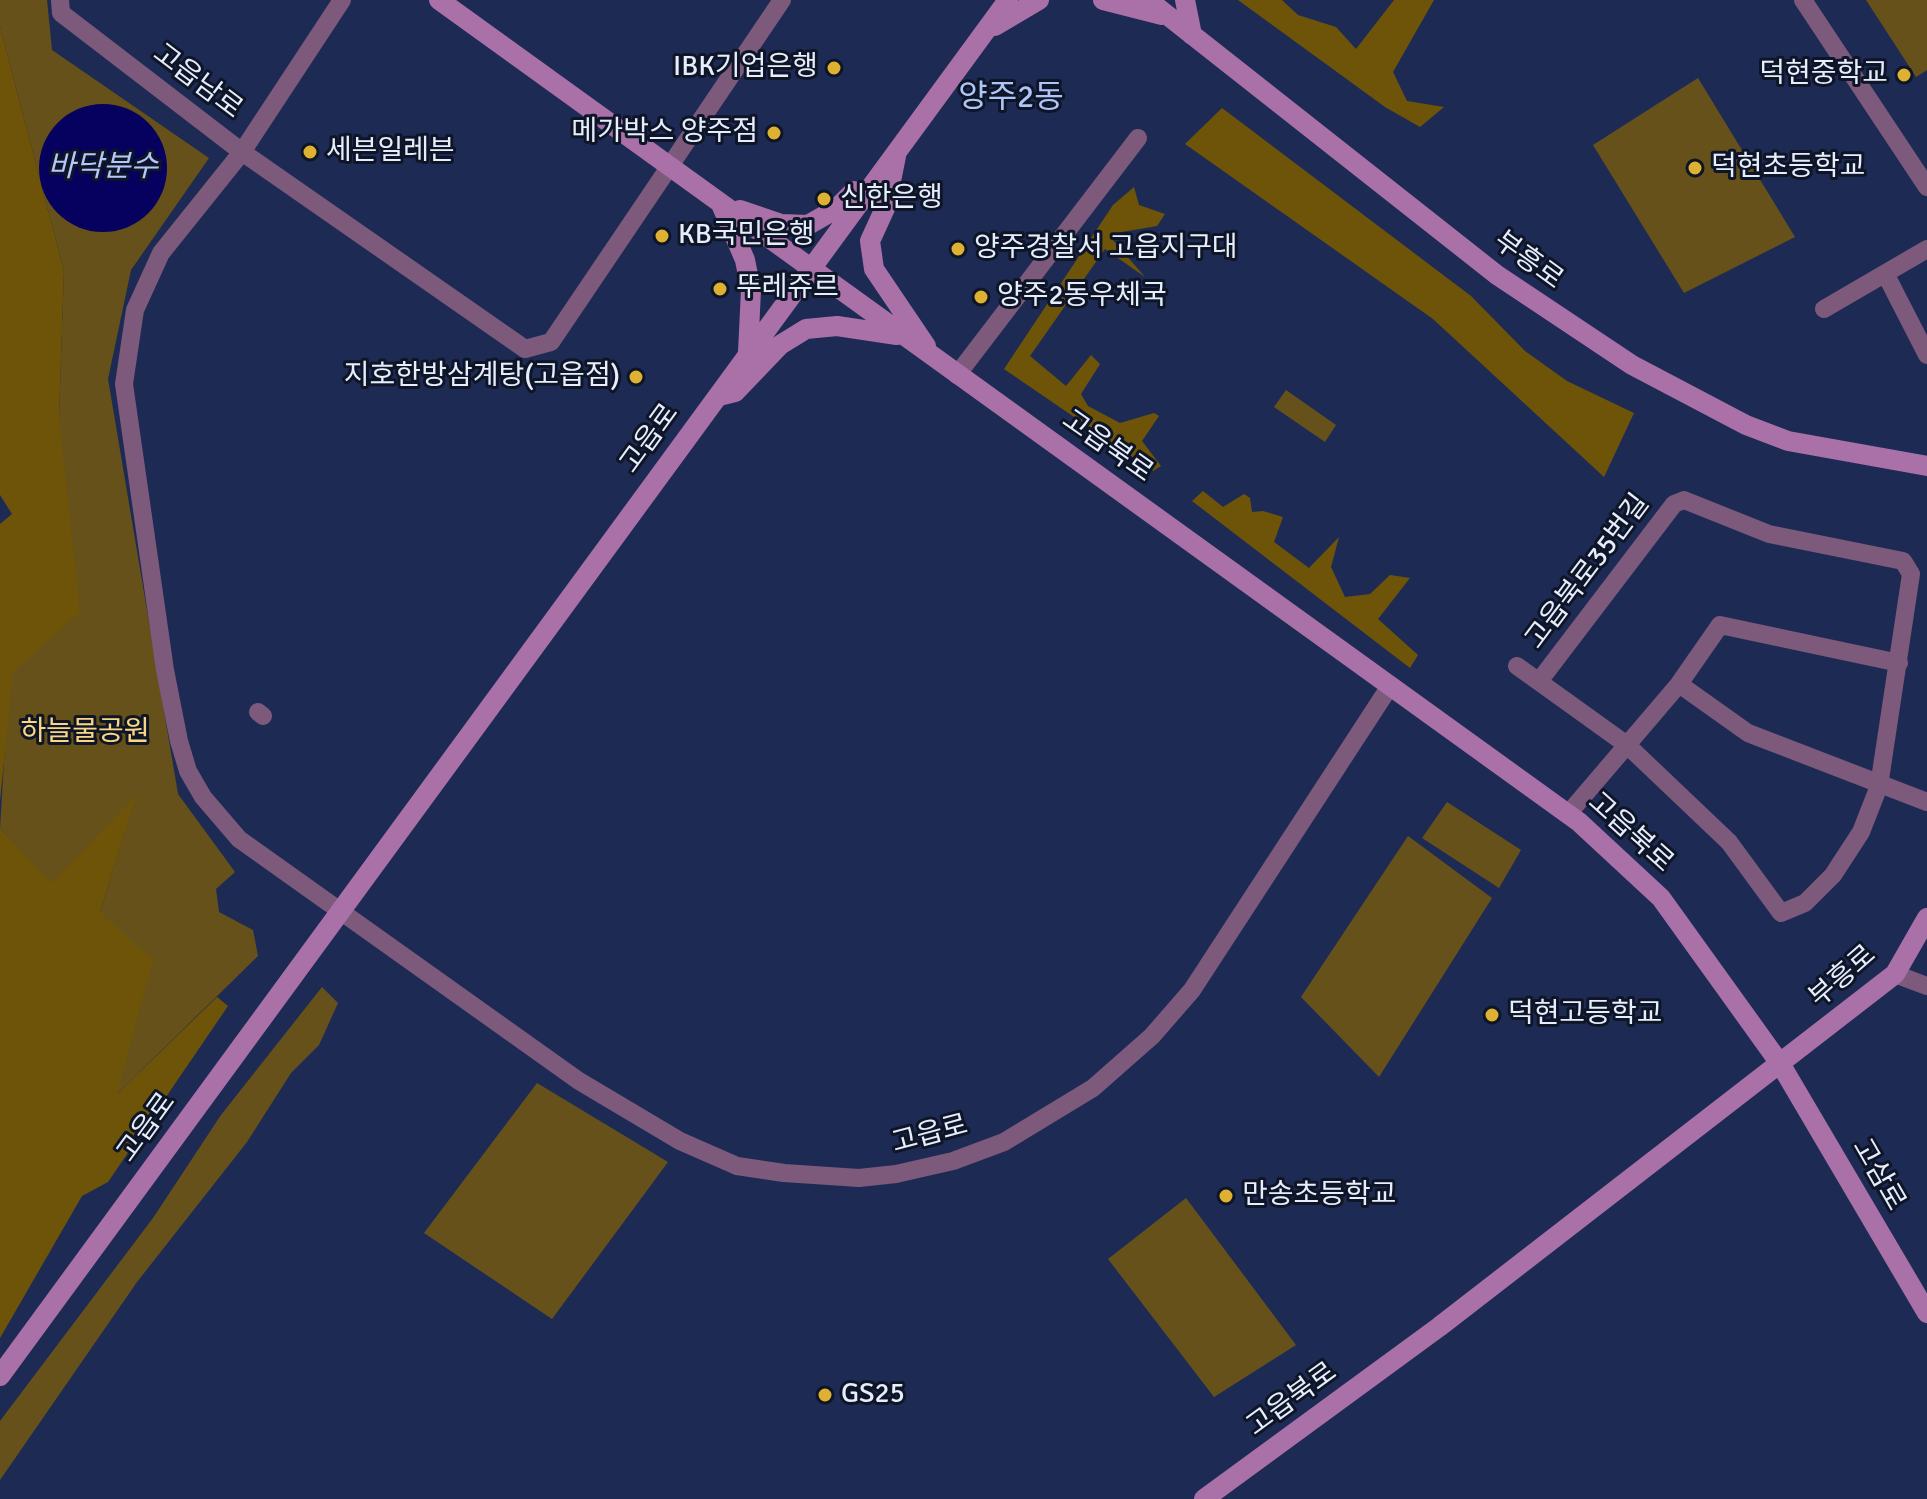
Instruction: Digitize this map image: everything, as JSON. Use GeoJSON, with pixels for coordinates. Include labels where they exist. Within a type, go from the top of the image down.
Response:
{"type":"FeatureCollection","features":[{"type":"Feature","properties":{"kind":"street","name":"고읍남로"},"geometry":{"type":"LineString","coordinates":[[60,0],[61,13],[242,152],[342,0]]}},
{"type":"Feature","properties":{"kind":"street"},"geometry":{"type":"LineString","coordinates":[[439,0],[809,268]]}},
{"type":"Feature","properties":{"kind":"street"},"geometry":{"type":"LineString","coordinates":[[242,152],[525,349],[551,342],[782,0]]}},
{"type":"Feature","properties":{"kind":"street"},"geometry":{"type":"LineString","coordinates":[[989,30],[995,0]]}},
{"type":"Feature","properties":{"kind":"street","name":"고읍로"},"geometry":{"type":"LineString","coordinates":[[0,1376],[809,268],[989,30],[1008,0]]}},
{"type":"Feature","properties":{"kind":"street"},"geometry":{"type":"LineString","coordinates":[[989,30],[1039,0]]}},
{"type":"Feature","properties":{"kind":"street"},"geometry":{"type":"LineString","coordinates":[[1103,0],[1169,16]]}},
{"type":"Feature","properties":{"kind":"street","name":"부흥로"},"geometry":{"type":"LineString","coordinates":[[1148,0],[1497,275],[1632,365],[1746,425],[1788,441],[1917,464]]}},
{"type":"Feature","properties":{"kind":"street"},"geometry":{"type":"LineString","coordinates":[[1185,0],[1192,35]]}},
{"type":"Feature","properties":{"kind":"street"},"geometry":{"type":"LineString","coordinates":[[1803,0],[1927,187]]}},
{"type":"Feature","properties":{"kind":"street"},"geometry":{"type":"LineString","coordinates":[[721,204],[781,224],[808,225],[836,209],[910,134]]}},
{"type":"Feature","properties":{"kind":"street"},"geometry":{"type":"LineString","coordinates":[[957,375],[1138,138]]}},
{"type":"Feature","properties":{"kind":"street"},"geometry":{"type":"LineString","coordinates":[[897,151],[886,206],[870,241],[874,269],[936,359]]}},
{"type":"Feature","properties":{"kind":"street","name":"고읍로"},"geometry":{"type":"LineString","coordinates":[[242,152],[161,253],[135,310],[124,384],[165,670],[188,771],[203,797],[239,839],[338,913],[579,1081],[680,1141],[737,1166],[823,1176],[896,1174],[953,1161],[1004,1142],[1093,1088],[1152,1036],[1192,990],[1390,686]]}},
{"type":"Feature","properties":{"kind":"street"},"geometry":{"type":"LineString","coordinates":[[721,204],[745,260],[751,290],[748,352]]}},
{"type":"Feature","properties":{"kind":"street"},"geometry":{"type":"LineString","coordinates":[[1824,309],[1927,249]]}},
{"type":"Feature","properties":{"kind":"street","name":"고읍북로"},"geometry":{"type":"LineString","coordinates":[[809,268],[1568,814],[1661,898],[1781,1065],[1439,1327],[1204,1499]]}},
{"type":"Feature","properties":{"kind":"street"},"geometry":{"type":"LineString","coordinates":[[1886,275],[1927,355]]}},
{"type":"Feature","properties":{"kind":"street"},"geometry":{"type":"LineString","coordinates":[[715,397],[735,392],[780,345],[806,329],[837,326],[903,336]]}},
{"type":"Feature","properties":{"kind":"street"},"geometry":{"type":"LineString","coordinates":[[1917,464],[1927,479]]}},
{"type":"Feature","properties":{"kind":"street","name":"고읍북로35번길"},"geometry":{"type":"LineString","coordinates":[[1517,666],[1627,745],[1729,842],[1781,913],[1805,903],[1833,875],[1861,832],[1879,786],[1911,574],[1903,561],[1769,534],[1684,500],[1674,504],[1540,680]]}},
{"type":"Feature","properties":{"kind":"street"},"geometry":{"type":"LineString","coordinates":[[1568,814],[1679,684],[1720,625],[1899,663]]}},
{"type":"Feature","properties":{"kind":"street"},"geometry":{"type":"LineString","coordinates":[[1679,684],[1748,733],[1927,802]]}},
{"type":"Feature","properties":{"kind":"street","name":"부흥로"},"geometry":{"type":"LineString","coordinates":[[1781,1065],[1895,974],[1927,918]]}},
{"type":"Feature","properties":{"kind":"street"},"geometry":{"type":"LineString","coordinates":[[1895,974],[1927,986]]}},
{"type":"Feature","properties":{"kind":"street","name":"고삼로"},"geometry":{"type":"LineString","coordinates":[[1781,1065],[1927,1313]]}},
{"type":"Feature","properties":{"kind":"green space","name":"하늘물공원"},"geometry":{"type":"Polygon","coordinates":[[[0,0],[47,0],[52,50],[209,158],[131,270],[108,379],[178,794],[235,872],[216,889],[219,912],[253,930],[258,956],[116,1095],[100,912],[136,796],[52,884],[0,828],[9,678],[59,417],[64,271],[0,27],[0,0]]]}},
{"type":"Feature","properties":{"kind":"green space"},"geometry":{"type":"Polygon","coordinates":[[[1866,0],[1927,0],[1927,70],[1916,77],[1866,0]]]}},
{"type":"Feature","properties":{"kind":"green space"},"geometry":{"type":"Polygon","coordinates":[[[1698,78],[1795,237],[1684,293],[1593,145],[1698,78]]]}},
{"type":"Feature","properties":{"kind":"green space"},"geometry":{"type":"Polygon","coordinates":[[[1286,390],[1336,425],[1325,442],[1274,407],[1286,390]]]}},
{"type":"Feature","properties":{"kind":"green space"},"geometry":{"type":"Polygon","coordinates":[[[1447,802],[1521,850],[1499,888],[1422,838],[1447,802]]]}},
{"type":"Feature","properties":{"kind":"green space"},"geometry":{"type":"Polygon","coordinates":[[[1408,836],[1492,898],[1379,1077],[1301,997],[1408,836]]]}},
{"type":"Feature","properties":{"kind":"green space"},"geometry":{"type":"Polygon","coordinates":[[[322,987],[338,1003],[319,1045],[291,1073],[247,1142],[137,1282],[0,1480],[0,1421],[153,1218],[221,1115],[322,987]]]}},
{"type":"Feature","properties":{"kind":"green space"},"geometry":{"type":"Polygon","coordinates":[[[537,1083],[668,1162],[552,1319],[424,1233],[537,1083]]]}},
{"type":"Feature","properties":{"kind":"green space"},"geometry":{"type":"Polygon","coordinates":[[[1186,1198],[1296,1345],[1214,1397],[1108,1259],[1186,1198]]]}},
{"type":"Feature","properties":{"kind":"shaded area"},"geometry":{"type":"Polygon","coordinates":[[[1238,0],[1282,0],[1298,15],[1336,27],[1356,49],[1394,0],[1434,0],[1393,72],[1407,101],[1444,107],[1420,127],[1385,107],[1238,0]]]}},
{"type":"Feature","properties":{"kind":"shaded area"},"geometry":{"type":"Polygon","coordinates":[[[0,27],[64,271],[59,417],[80,612],[13,672],[0,801],[0,524],[12,514],[0,495],[0,27]]]}},
{"type":"Feature","properties":{"kind":"shaded area"},"geometry":{"type":"Polygon","coordinates":[[[1222,108],[1471,296],[1525,351],[1567,381],[1634,413],[1604,477],[1433,319],[1185,144],[1222,108]]]}},
{"type":"Feature","properties":{"kind":"shaded area"},"geometry":{"type":"Polygon","coordinates":[[[1134,187],[1139,205],[1165,214],[1157,226],[1122,232],[1113,240],[1145,277],[1105,249],[1030,356],[1066,386],[1091,355],[1100,364],[1081,394],[1088,406],[1120,423],[1154,413],[1159,416],[1142,441],[1161,466],[1153,471],[1004,369],[1113,205],[1134,187]]]}},
{"type":"Feature","properties":{"kind":"shaded area"},"geometry":{"type":"Polygon","coordinates":[[[1203,491],[1223,507],[1244,494],[1250,498],[1252,512],[1263,511],[1283,517],[1274,542],[1309,568],[1339,537],[1331,567],[1345,597],[1370,594],[1390,575],[1410,578],[1378,619],[1418,655],[1410,668],[1192,501],[1203,491]]]}},
{"type":"Feature","properties":{"kind":"shaded area"},"geometry":{"type":"Polygon","coordinates":[[[137,794],[100,912],[153,960],[117,1094],[217,997],[228,1006],[108,1182],[82,1196],[0,1338],[0,828],[52,883],[137,794]]]}},
{"type":"Feature","properties":{"kind":"water","name":"바닥분수"},"geometry":{"type":"Polygon","coordinates":[[[103,104],[127,109],[148,123],[162,144],[167,168],[162,192],[148,213],[127,227],[103,232],[79,227],[58,213],[44,192],[39,168],[44,144],[58,123],[79,109],[103,104]]]}},
{"type":"Feature","properties":{"kind":"place","name":"IBK기업은행"},"geometry":{"type":"Point","coordinates":[834,68]}},
{"type":"Feature","properties":{"kind":"place","name":"덕현중학교"},"geometry":{"type":"Point","coordinates":[1904,75]}},
{"type":"Feature","properties":{"kind":"place","name":"메가박스 양주점"},"geometry":{"type":"Point","coordinates":[774,133]}},
{"type":"Feature","properties":{"kind":"place","name":"세븐일레븐"},"geometry":{"type":"Point","coordinates":[310,152]}},
{"type":"Feature","properties":{"kind":"place","name":"덕현초등학교"},"geometry":{"type":"Point","coordinates":[1695,168]}},
{"type":"Feature","properties":{"kind":"place","name":"신한은행"},"geometry":{"type":"Point","coordinates":[824,199]}},
{"type":"Feature","properties":{"kind":"place","name":"KB국민은행"},"geometry":{"type":"Point","coordinates":[662,236]}},
{"type":"Feature","properties":{"kind":"place","name":"양주경찰서 고읍지구대"},"geometry":{"type":"Point","coordinates":[958,249]}},
{"type":"Feature","properties":{"kind":"place","name":"뚜레쥬르"},"geometry":{"type":"Point","coordinates":[720,289]}},
{"type":"Feature","properties":{"kind":"place","name":"양주2동우체국"},"geometry":{"type":"Point","coordinates":[981,297]}},
{"type":"Feature","properties":{"kind":"place","name":"지호한방삼계탕(고읍점)"},"geometry":{"type":"Point","coordinates":[636,377]}},
{"type":"Feature","properties":{"kind":"place","name":"덕현고등학교"},"geometry":{"type":"Point","coordinates":[1492,1015]}},
{"type":"Feature","properties":{"kind":"place","name":"만송초등학교"},"geometry":{"type":"Point","coordinates":[1226,1196]}},
{"type":"Feature","properties":{"kind":"place","name":"GS25"},"geometry":{"type":"Point","coordinates":[825,1395]}},
{"type":"Feature","properties":{"kind":"district","name":"양주2동"},"geometry":{"type":"Point","coordinates":[1011,99]}}]}
